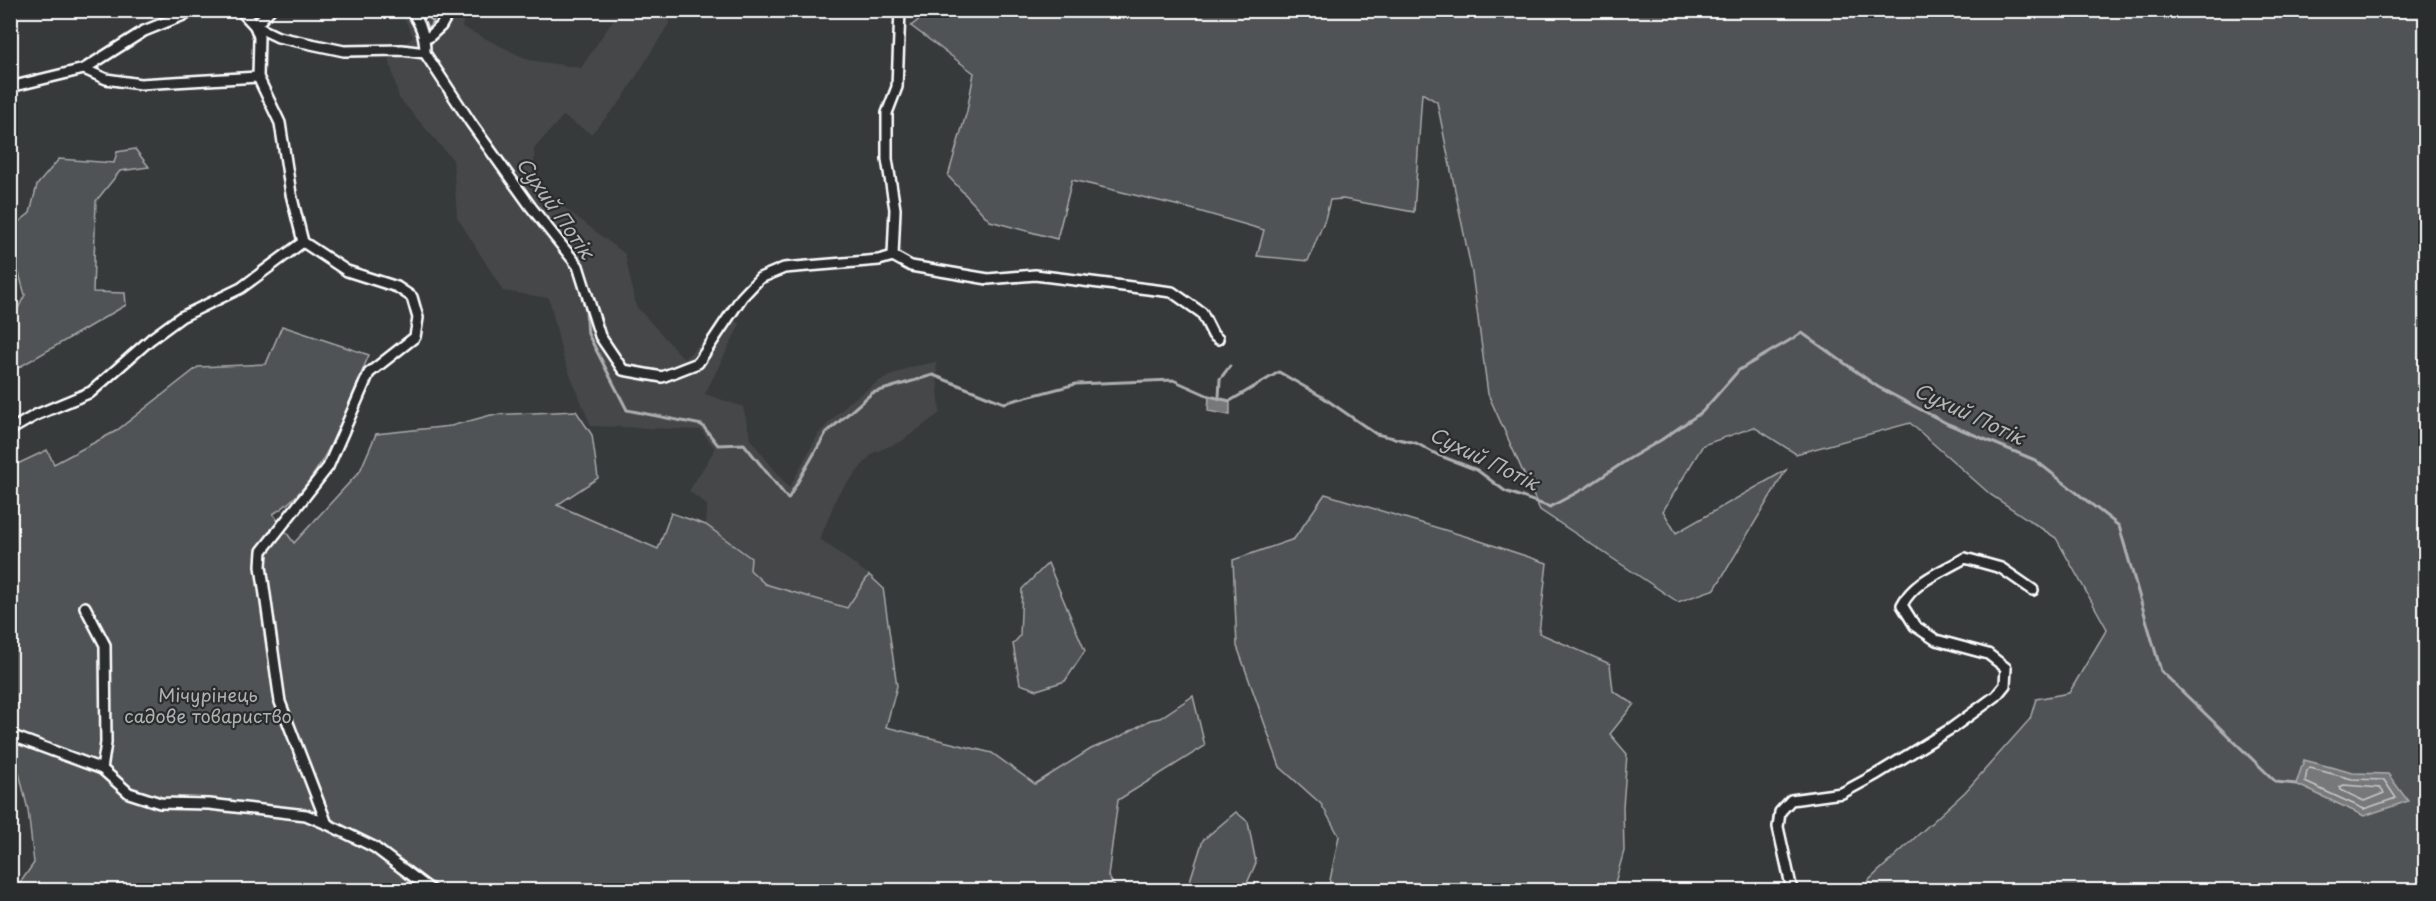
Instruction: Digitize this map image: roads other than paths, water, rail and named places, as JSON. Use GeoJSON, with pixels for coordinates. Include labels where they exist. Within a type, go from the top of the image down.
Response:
{"type":"FeatureCollection","features":[{"type":"Feature","properties":{"kind":"street"},"geometry":{"type":"LineString","coordinates":[[10,87],[84,69],[144,31],[196,10]]}},
{"type":"Feature","properties":{"kind":"street"},"geometry":{"type":"LineString","coordinates":[[240,10],[255,26],[278,37],[344,51],[402,50],[424,53]]}},
{"type":"Feature","properties":{"kind":"street"},"geometry":{"type":"LineString","coordinates":[[255,26],[270,10]]}},
{"type":"Feature","properties":{"kind":"street"},"geometry":{"type":"LineString","coordinates":[[411,10],[422,26],[425,40],[424,53],[484,142],[578,266],[600,336],[623,370],[662,377],[698,363],[742,297],[760,278],[784,268],[879,260],[893,256],[910,266],[988,279],[1035,275],[1172,292],[1202,313],[1213,335],[1218,339]]}},
{"type":"Feature","properties":{"kind":"street"},"geometry":{"type":"LineString","coordinates":[[429,37],[441,26],[450,10]]}},
{"type":"Feature","properties":{"kind":"street"},"geometry":{"type":"LineString","coordinates":[[893,256],[895,209],[887,159],[887,113],[897,87],[900,10]]}},
{"type":"Feature","properties":{"kind":"street"},"geometry":{"type":"LineString","coordinates":[[255,26],[259,38],[258,77],[280,123],[291,194],[303,242],[347,271],[397,287],[412,297],[418,318],[415,337],[369,373],[328,467],[262,551],[261,566],[280,702],[327,824]]}},
{"type":"Feature","properties":{"kind":"street"},"geometry":{"type":"LineString","coordinates":[[84,69],[106,79],[140,84],[258,77]]}},
{"type":"Feature","properties":{"kind":"street"},"geometry":{"type":"LineString","coordinates":[[10,430],[36,415],[91,392],[181,317],[241,288],[303,242]]}},
{"type":"Feature","properties":{"kind":"street"},"geometry":{"type":"LineString","coordinates":[[1792,891],[1778,826],[1780,812],[1791,800],[1842,793],[1952,728],[1996,696],[2005,685],[2007,668],[1988,654],[1936,640],[1915,626],[1902,605],[1906,596],[1915,587],[1965,558],[2001,568],[2033,590]]}},
{"type":"Feature","properties":{"kind":"street"},"geometry":{"type":"LineString","coordinates":[[85,607],[105,645],[106,743],[102,769]]}},
{"type":"Feature","properties":{"kind":"street"},"geometry":{"type":"LineString","coordinates":[[10,735],[102,769],[129,793],[160,803],[209,804],[306,815],[374,847],[431,891]]}},
{"type":"Feature","properties":{"kind":"water"},"geometry":{"type":"Polygon","coordinates":[[[1209,396],[1230,401],[1230,415],[1208,411],[1209,396]]]}},
{"type":"Feature","properties":{"kind":"water"},"geometry":{"type":"Polygon","coordinates":[[[2304,760],[2353,773],[2388,774],[2408,801],[2364,816],[2296,784],[2304,760]]]}},
{"type":"Feature","properties":{"kind":"waterway","name":"Сухий Потік"},"geometry":{"type":"LineString","coordinates":[[422,10],[433,21],[427,34]]}},
{"type":"Feature","properties":{"kind":"waterway","name":"Сухий Потік"},"geometry":{"type":"LineString","coordinates":[[585,301],[588,334],[627,410],[702,425],[718,445],[744,444],[788,499],[826,433],[872,393],[933,375],[1004,403],[1076,384],[1173,380],[1209,396],[1230,401],[1279,372],[1324,398],[1376,434],[1416,443],[1438,455],[1477,470],[1505,491],[1550,507],[1587,487],[1702,412],[1739,370],[1802,333],[1878,387],[1948,424],[2035,460],[2119,526],[2161,671],[2276,782],[2296,784]]}},
{"type":"Feature","properties":{"kind":"waterway"},"geometry":{"type":"LineString","coordinates":[[1219,398],[1220,379],[1230,366]]}},
{"type":"Feature","properties":{"kind":"park label","name":"Мічурінець садове товариство"},"geometry":{"type":"Point","coordinates":[208,706]}}]}
